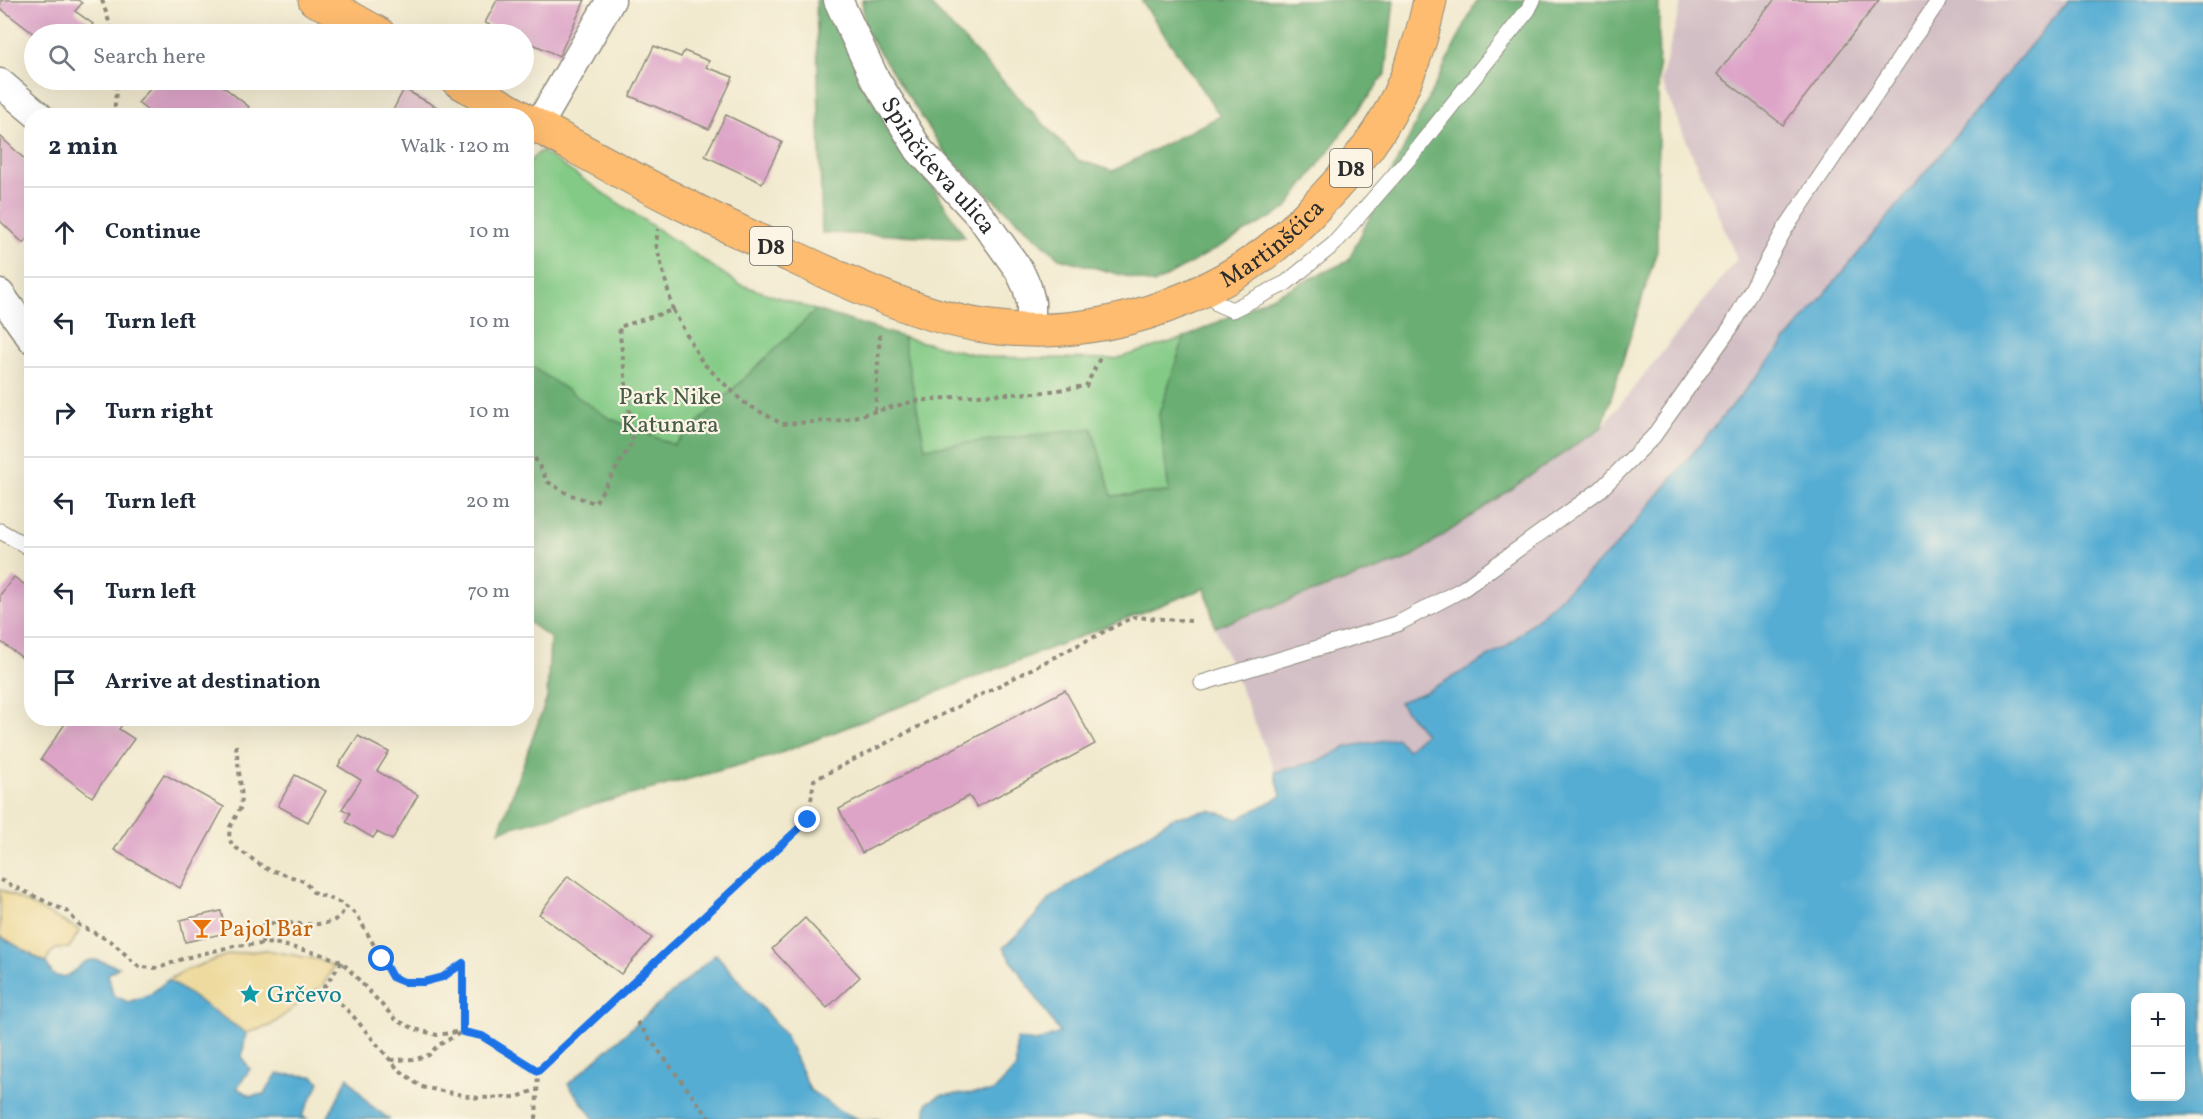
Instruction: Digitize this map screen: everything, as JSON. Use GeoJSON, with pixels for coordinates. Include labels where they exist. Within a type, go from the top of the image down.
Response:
{"type":"FeatureCollection","features":[{"type":"Feature","properties":{"kind":"main road"},"geometry":{"type":"LineString","coordinates":[[315,0],[362,24]]}},
{"type":"Feature","properties":{"kind":"main road"},"geometry":{"type":"LineString","coordinates":[[367,0],[390,24]]}},
{"type":"Feature","properties":{"kind":"main road","name":"Martinšćica"},"geometry":{"type":"LineString","coordinates":[[1031,331],[1093,326],[1156,310],[1209,288],[1255,260],[1292,233],[1332,190],[1368,146],[1389,112],[1411,68],[1425,25],[1430,0]]}},
{"type":"Feature","properties":{"kind":"main road","name":"D8"},"geometry":{"type":"LineString","coordinates":[[475,90],[506,108]]}},
{"type":"Feature","properties":{"kind":"main road","name":"D8"},"geometry":{"type":"LineString","coordinates":[[534,123],[687,207],[856,286],[967,323],[1031,331]]}},
{"type":"Feature","properties":{"kind":"street"},"geometry":{"type":"LineString","coordinates":[[531,108],[610,0]]}},
{"type":"Feature","properties":{"kind":"street","name":"Spinčićeva ulica"},"geometry":{"type":"LineString","coordinates":[[838,0],[874,77],[919,150],[981,217],[1019,270],[1031,302],[1031,331]]}},
{"type":"Feature","properties":{"kind":"street"},"geometry":{"type":"LineString","coordinates":[[0,83],[30,108]]}},
{"type":"Feature","properties":{"kind":"street"},"geometry":{"type":"LineString","coordinates":[[0,294],[24,328]]}},
{"type":"Feature","properties":{"kind":"lane"},"geometry":{"type":"LineString","coordinates":[[1209,288],[1218,304],[1232,310],[1286,283],[1334,244],[1412,155],[1528,10],[1533,0]]}},
{"type":"Feature","properties":{"kind":"lane"},"geometry":{"type":"LineString","coordinates":[[1202,683],[1397,624],[1464,588],[1601,489],[1653,437],[1731,327],[1785,229],[1939,0]]}},
{"type":"Feature","properties":{"kind":"lane"},"geometry":{"type":"LineString","coordinates":[[0,531],[24,544]]}},
{"type":"Feature","properties":{"kind":"path"},"geometry":{"type":"LineString","coordinates":[[102,0],[110,24]]}},
{"type":"Feature","properties":{"kind":"path"},"geometry":{"type":"LineString","coordinates":[[115,108],[116,90]]}},
{"type":"Feature","properties":{"kind":"path"},"geometry":{"type":"LineString","coordinates":[[659,219],[656,244],[673,310],[702,362],[743,402],[782,424],[842,420],[915,401],[977,395],[1038,393],[1086,386],[1100,357]]}},
{"type":"Feature","properties":{"kind":"path"},"geometry":{"type":"LineString","coordinates":[[534,457],[548,482],[568,494],[595,503],[633,441],[620,327],[673,310]]}},
{"type":"Feature","properties":{"kind":"path"},"geometry":{"type":"LineString","coordinates":[[875,411],[881,323]]}},
{"type":"Feature","properties":{"kind":"path"},"geometry":{"type":"LineString","coordinates":[[536,1119],[538,1071],[808,820],[814,780],[1133,617],[1192,621]]}},
{"type":"Feature","properties":{"kind":"path"},"geometry":{"type":"LineString","coordinates":[[236,745],[242,798],[241,807],[230,827],[229,837],[232,845],[265,868],[304,881],[313,892],[357,915],[392,977],[404,982],[424,982],[443,977],[463,963],[463,1032]]}},
{"type":"Feature","properties":{"kind":"path"},"geometry":{"type":"LineString","coordinates":[[0,880],[68,912],[79,925],[112,942],[139,967],[159,968],[185,958],[234,946],[262,944],[274,944],[324,955],[342,962],[396,1020],[415,1029],[437,1035],[463,1032],[482,1036],[538,1071]]}},
{"type":"Feature","properties":{"kind":"path"},"geometry":{"type":"LineString","coordinates":[[262,944],[263,925],[271,922],[310,924],[336,921],[343,915],[345,907]]}},
{"type":"Feature","properties":{"kind":"path"},"geometry":{"type":"LineString","coordinates":[[342,962],[324,987],[353,1016],[390,1060],[421,1087],[478,1098],[517,1097],[538,1089]]}},
{"type":"Feature","properties":{"kind":"path"},"geometry":{"type":"LineString","coordinates":[[637,1022],[710,1119]]}},
{"type":"Feature","properties":{"kind":"path"},"geometry":{"type":"LineString","coordinates":[[390,1060],[416,1059],[429,1055],[437,1046],[463,1032]]}},
{"type":"Feature","properties":{"kind":"shaded area"},"geometry":{"type":"Polygon","coordinates":[[[1682,0],[2068,0],[1615,547],[1506,647],[1426,692],[1400,702],[1425,734],[1407,750],[1396,738],[1346,747],[1322,760],[1275,772],[1215,627],[1410,558],[1602,427],[1737,259],[1661,81],[1682,0]]]}},
{"type":"Feature","properties":{"kind":"green space"},"geometry":{"type":"Polygon","coordinates":[[[816,0],[826,0],[882,107],[965,237],[822,233],[816,0]]]}},
{"type":"Feature","properties":{"kind":"green space"},"geometry":{"type":"Polygon","coordinates":[[[862,0],[926,0],[1078,160],[1113,171],[1220,116],[1141,0],[1394,0],[1386,73],[1286,209],[1154,284],[1059,258],[949,159],[865,30],[862,0]]]}},
{"type":"Feature","properties":{"kind":"green space"},"geometry":{"type":"Polygon","coordinates":[[[1477,0],[1659,0],[1657,251],[1602,427],[1410,558],[1215,627],[1205,588],[773,756],[499,831],[547,698],[550,638],[534,626],[534,368],[609,418],[674,445],[816,310],[903,337],[925,448],[1092,428],[1112,496],[1169,492],[1159,414],[1184,338],[1348,261],[1477,0]]]}},
{"type":"Feature","properties":{"kind":"green space","name":"Park Nike Katunara"},"geometry":{"type":"Polygon","coordinates":[[[541,151],[739,284],[880,332],[986,357],[1115,359],[1184,338],[1159,414],[1170,492],[770,520],[534,618],[534,157],[541,151]]]}},
{"type":"Feature","properties":{"kind":"sand"},"geometry":{"type":"Polygon","coordinates":[[[0,889],[80,930],[69,948],[54,950],[46,963],[0,936],[0,889]]]}},
{"type":"Feature","properties":{"kind":"sand","name":"Grčevo"},"geometry":{"type":"Polygon","coordinates":[[[266,950],[320,960],[334,966],[323,985],[270,1026],[246,1033],[168,980],[184,971],[230,954],[266,950]]]}},
{"type":"Feature","properties":{"kind":"water"},"geometry":{"type":"Polygon","coordinates":[[[2068,0],[2203,0],[2203,1119],[925,1119],[927,1103],[941,1095],[993,1092],[1016,1068],[1016,1039],[1036,1042],[1060,1033],[1003,948],[1030,922],[1050,898],[1172,818],[1210,810],[1238,819],[1281,796],[1275,772],[1322,760],[1346,747],[1397,738],[1407,750],[1425,734],[1399,702],[1426,692],[1506,647],[1615,547],[2068,0]]]}},
{"type":"Feature","properties":{"kind":"water"},"geometry":{"type":"Polygon","coordinates":[[[0,936],[46,963],[53,975],[67,976],[89,960],[119,967],[108,974],[113,995],[128,1002],[149,995],[168,980],[246,1033],[242,1057],[250,1069],[237,1088],[250,1096],[264,1094],[277,1074],[312,1076],[320,1082],[302,1116],[307,1119],[0,1119],[0,936]]]}},
{"type":"Feature","properties":{"kind":"water"},"geometry":{"type":"Polygon","coordinates":[[[716,954],[785,1035],[810,1090],[842,1112],[859,1119],[594,1119],[568,1084],[716,954]]]}},
{"type":"Feature","properties":{"kind":"water"},"geometry":{"type":"Polygon","coordinates":[[[348,1077],[368,1103],[389,1119],[327,1119],[348,1077]]]}},
{"type":"Feature","properties":{"kind":"building"},"geometry":{"type":"Polygon","coordinates":[[[1,0],[78,0],[82,3],[75,11],[93,24],[24,24],[24,26],[0,8],[1,0]]]}},
{"type":"Feature","properties":{"kind":"building"},"geometry":{"type":"Polygon","coordinates":[[[497,0],[585,0],[559,56],[534,45],[534,24],[485,23],[497,0]]]}},
{"type":"Feature","properties":{"kind":"building"},"geometry":{"type":"Polygon","coordinates":[[[1774,0],[1879,0],[1783,125],[1717,74],[1774,0]]]}},
{"type":"Feature","properties":{"kind":"building"},"geometry":{"type":"Polygon","coordinates":[[[654,46],[681,57],[684,51],[709,61],[706,67],[733,77],[709,129],[630,96],[654,46]]]}},
{"type":"Feature","properties":{"kind":"building"},"geometry":{"type":"Polygon","coordinates":[[[149,90],[228,90],[249,107],[144,108],[138,103],[149,90]]]}},
{"type":"Feature","properties":{"kind":"building"},"geometry":{"type":"Polygon","coordinates":[[[403,90],[406,90],[438,108],[394,108],[403,90]]]}},
{"type":"Feature","properties":{"kind":"building"},"geometry":{"type":"Polygon","coordinates":[[[726,115],[782,142],[762,183],[705,156],[726,115]]]}},
{"type":"Feature","properties":{"kind":"building"},"geometry":{"type":"Polygon","coordinates":[[[0,136],[24,158],[24,242],[0,221],[0,136]]]}},
{"type":"Feature","properties":{"kind":"building"},"geometry":{"type":"Polygon","coordinates":[[[14,577],[24,584],[24,659],[0,641],[0,595],[14,577]]]}},
{"type":"Feature","properties":{"kind":"building"},"geometry":{"type":"Polygon","coordinates":[[[1065,690],[1095,744],[977,807],[969,796],[862,853],[839,809],[1065,690]]]}},
{"type":"Feature","properties":{"kind":"building"},"geometry":{"type":"Polygon","coordinates":[[[64,726],[121,726],[119,729],[134,739],[92,797],[41,759],[64,726]]]}},
{"type":"Feature","properties":{"kind":"building"},"geometry":{"type":"Polygon","coordinates":[[[358,736],[389,752],[377,771],[418,795],[392,840],[377,832],[373,838],[346,822],[350,813],[342,809],[361,780],[338,766],[358,736]]]}},
{"type":"Feature","properties":{"kind":"building"},"geometry":{"type":"Polygon","coordinates":[[[164,774],[224,807],[180,888],[114,850],[164,774]]]}},
{"type":"Feature","properties":{"kind":"building"},"geometry":{"type":"Polygon","coordinates":[[[295,775],[326,791],[308,822],[278,806],[295,775]]]}},
{"type":"Feature","properties":{"kind":"building"},"geometry":{"type":"Polygon","coordinates":[[[568,876],[652,938],[621,974],[539,914],[568,876]]]}},
{"type":"Feature","properties":{"kind":"building"},"geometry":{"type":"Polygon","coordinates":[[[221,911],[226,933],[185,942],[180,920],[221,911]]]}},
{"type":"Feature","properties":{"kind":"building"},"geometry":{"type":"Polygon","coordinates":[[[805,918],[860,977],[827,1008],[772,949],[805,918]]]}},
{"type":"Feature","properties":{"kind":"place","name":"Pajol Bar"},"geometry":{"type":"Point","coordinates":[202,928]}},
{"type":"Feature","properties":{"kind":"place","name":"Grčevo"},"geometry":{"type":"Point","coordinates":[250,994]}},
{"type":"Feature","properties":{"kind":"route"},"geometry":{"type":"LineString","coordinates":[[382,959],[392,977],[404,982],[424,982],[443,977],[463,963],[463,1032],[482,1036],[538,1071],[808,820]]}}]}
